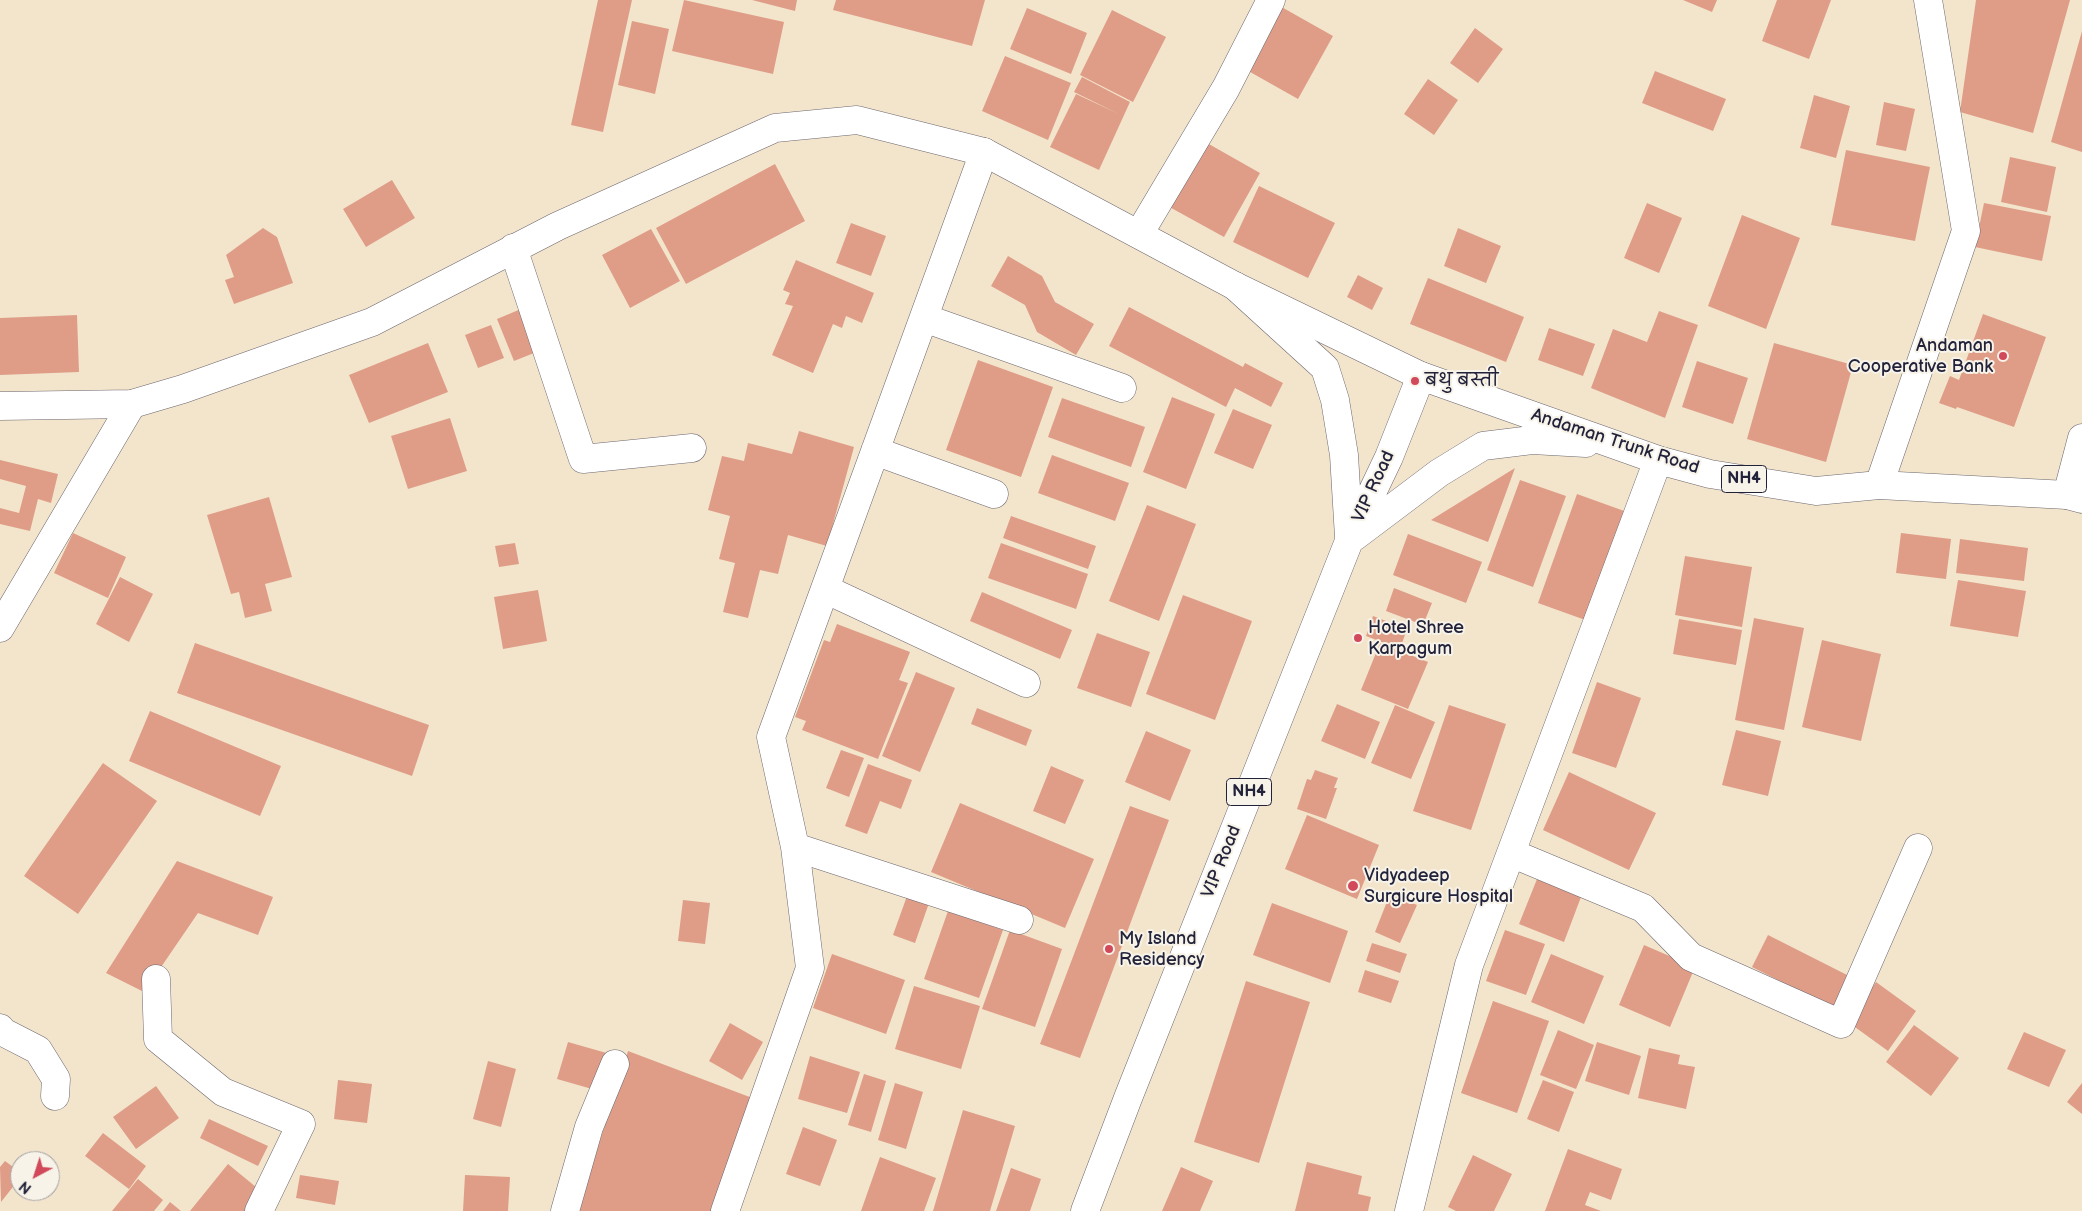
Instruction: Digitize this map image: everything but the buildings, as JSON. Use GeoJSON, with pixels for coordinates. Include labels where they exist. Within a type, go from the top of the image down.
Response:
{"type":"FeatureCollection","features":[{"type":"Feature","properties":{"kind":"main road"},"geometry":{"type":"LineString","coordinates":[[1139,234],[1226,88],[1272,0]]}},
{"type":"Feature","properties":{"kind":"main road"},"geometry":{"type":"LineString","coordinates":[[1879,485],[1966,231],[1928,0]]}},
{"type":"Feature","properties":{"kind":"main road"},"geometry":{"type":"LineString","coordinates":[[0,406],[132,404],[183,389],[372,322],[558,226],[775,128],[857,120],[984,152],[1235,286],[1325,368],[1335,400],[1344,455],[1349,541]]}},
{"type":"Feature","properties":{"kind":"main road"},"geometry":{"type":"LineString","coordinates":[[725,1211],[810,968],[795,846],[771,737],[984,152]]}},
{"type":"Feature","properties":{"kind":"main road"},"geometry":{"type":"LineString","coordinates":[[513,248],[583,459],[692,448]]}},
{"type":"Feature","properties":{"kind":"main road","name":"Andaman Trunk Road"},"geometry":{"type":"LineString","coordinates":[[1235,286],[1421,376],[1658,460],[1710,474],[1816,491],[1879,485],[2074,497]]}},
{"type":"Feature","properties":{"kind":"main road"},"geometry":{"type":"LineString","coordinates":[[924,318],[1122,388]]}},
{"type":"Feature","properties":{"kind":"main road","name":"VIP Road"},"geometry":{"type":"LineString","coordinates":[[1085,1211],[1349,541],[1389,457],[1421,376]]}},
{"type":"Feature","properties":{"kind":"main road"},"geometry":{"type":"LineString","coordinates":[[0,628],[132,404]]}},
{"type":"Feature","properties":{"kind":"main road"},"geometry":{"type":"LineString","coordinates":[[2074,497],[2082,438]]}},
{"type":"Feature","properties":{"kind":"main road"},"geometry":{"type":"LineString","coordinates":[[1349,541],[1439,473],[1483,446],[1532,440],[1620,446]]}},
{"type":"Feature","properties":{"kind":"main road"},"geometry":{"type":"LineString","coordinates":[[875,451],[994,494]]}},
{"type":"Feature","properties":{"kind":"main road"},"geometry":{"type":"LineString","coordinates":[[1409,1211],[1469,965],[1658,460]]}},
{"type":"Feature","properties":{"kind":"main road"},"geometry":{"type":"LineString","coordinates":[[825,589],[1026,683]]}},
{"type":"Feature","properties":{"kind":"main road"},"geometry":{"type":"LineString","coordinates":[[795,846],[1019,920]]}},
{"type":"Feature","properties":{"kind":"main road"},"geometry":{"type":"LineString","coordinates":[[1511,853],[1643,908],[1691,957],[1841,1024],[1918,848]]}},
{"type":"Feature","properties":{"kind":"main road"},"geometry":{"type":"LineString","coordinates":[[156,979],[158,1039],[223,1092],[301,1124],[259,1211]]}},
{"type":"Feature","properties":{"kind":"main road"},"geometry":{"type":"LineString","coordinates":[[0,1028],[3,1032],[38,1050],[56,1079],[55,1096]]}},
{"type":"Feature","properties":{"kind":"main road"},"geometry":{"type":"LineString","coordinates":[[565,1211],[590,1128],[615,1064]]}},
{"type":"Feature","properties":{"kind":"place","name":"Andaman Cooperative Bank"},"geometry":{"type":"Point","coordinates":[2003,356]}},
{"type":"Feature","properties":{"kind":"place","name":"बथु बस्ती"},"geometry":{"type":"Point","coordinates":[1415,381]}},
{"type":"Feature","properties":{"kind":"place","name":"Hotel Shree Karpagum"},"geometry":{"type":"Point","coordinates":[1358,638]}},
{"type":"Feature","properties":{"kind":"place","name":"Vidyadeep Surgicure Hospital"},"geometry":{"type":"Point","coordinates":[1353,886]}},
{"type":"Feature","properties":{"kind":"place","name":"My Island Residency"},"geometry":{"type":"Point","coordinates":[1109,949]}}]}
